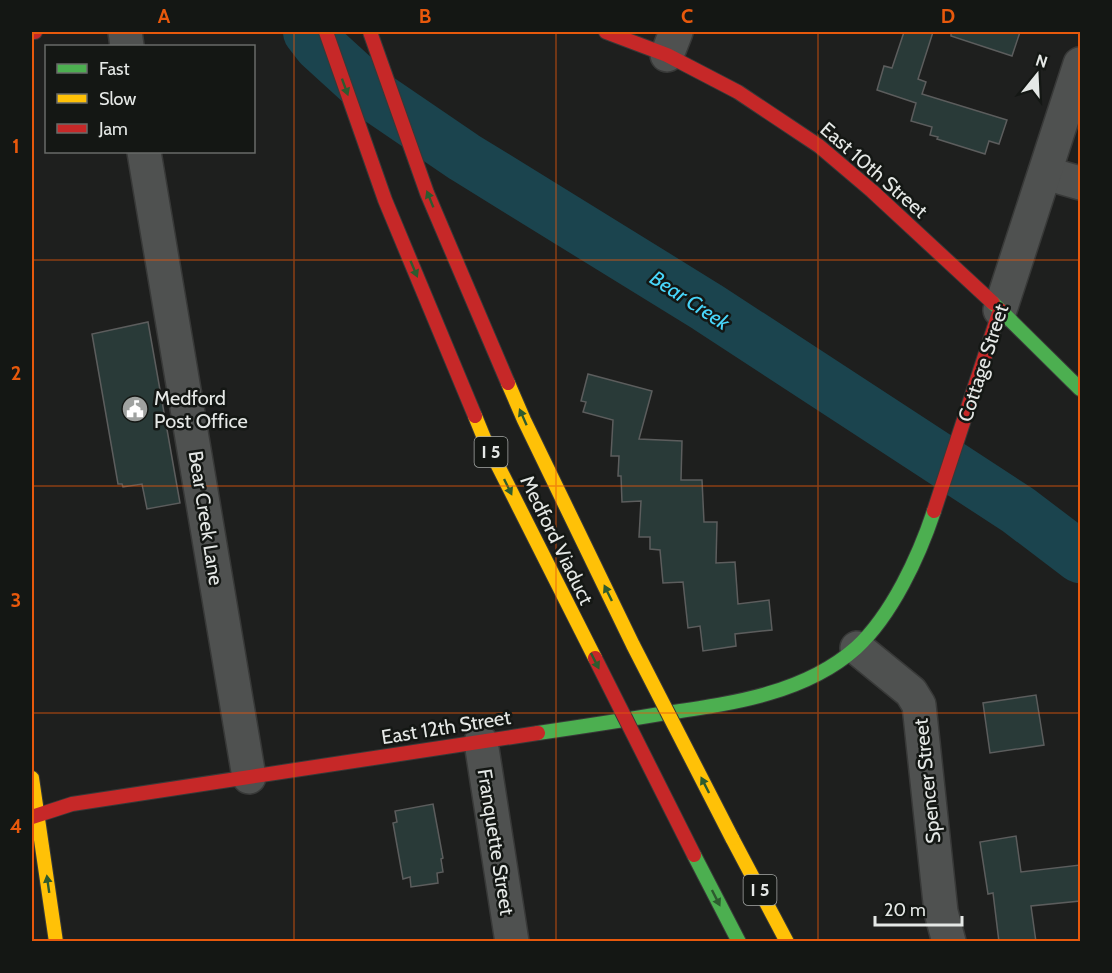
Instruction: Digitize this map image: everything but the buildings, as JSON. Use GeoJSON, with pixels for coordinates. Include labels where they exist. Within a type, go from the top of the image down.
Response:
{"type":"FeatureCollection","features":[{"type":"Feature","properties":{"kind":"main road","name":"Medford Viaduct"},"geometry":{"type":"LineString","coordinates":[[326,32],[385,200],[484,438],[739,942]]}},
{"type":"Feature","properties":{"kind":"main road","name":"Medford Viaduct"},"geometry":{"type":"LineString","coordinates":[[370,32],[427,193],[524,420],[633,645],[788,942]]}},
{"type":"Feature","properties":{"kind":"main road","name":"East 10th Street"},"geometry":{"type":"LineString","coordinates":[[606,32],[671,43],[738,92],[819,146],[872,191],[1000,310],[1080,389]]}},
{"type":"Feature","properties":{"kind":"main road","name":"Cottage Street"},"geometry":{"type":"LineString","coordinates":[[857,648],[910,572],[926,536],[1000,310]]}},
{"type":"Feature","properties":{"kind":"main road","name":"East 12th Street"},"geometry":{"type":"LineString","coordinates":[[35,816],[72,804],[753,699],[812,678],[857,648]]}},
{"type":"Feature","properties":{"kind":"main road"},"geometry":{"type":"LineString","coordinates":[[32,778],[35,816],[56,942]]}},
{"type":"Feature","properties":{"kind":"street","name":"Cottage Street"},"geometry":{"type":"LineString","coordinates":[[1000,310],[1080,64]]}},
{"type":"Feature","properties":{"kind":"street","name":"Bear Creek Lane"},"geometry":{"type":"LineString","coordinates":[[144,153],[249,777]]}},
{"type":"Feature","properties":{"kind":"street"},"geometry":{"type":"LineString","coordinates":[[1045,173],[1080,183]]}},
{"type":"Feature","properties":{"kind":"street","name":"Spencer Street"},"geometry":{"type":"LineString","coordinates":[[857,648],[911,692],[919,705],[941,912],[949,942]]}},
{"type":"Feature","properties":{"kind":"street","name":"Franquette Street"},"geometry":{"type":"LineString","coordinates":[[481,742],[512,942]]}},
{"type":"Feature","properties":{"kind":"waterway","name":"Bear Creek"},"geometry":{"type":"LineString","coordinates":[[309,32],[319,45],[376,97],[464,157],[707,307],[1018,510],[1080,557]]}},
{"type":"Feature","properties":{"kind":"traffic: fast"},"geometry":{"type":"LineString","coordinates":[[993,303],[1080,389]]}},
{"type":"Feature","properties":{"kind":"traffic: fast"},"geometry":{"type":"LineString","coordinates":[[538,733],[737,701],[763,695],[812,677],[835,664],[856,648],[881,619],[903,584],[921,547],[934,511]]}},
{"type":"Feature","properties":{"kind":"traffic: fast"},"geometry":{"type":"LineString","coordinates":[[694,855],[739,942]]}},
{"type":"Feature","properties":{"kind":"traffic: slow"},"geometry":{"type":"LineString","coordinates":[[508,383],[633,645],[732,838]]}},
{"type":"Feature","properties":{"kind":"traffic: slow"},"geometry":{"type":"LineString","coordinates":[[475,416],[595,658]]}},
{"type":"Feature","properties":{"kind":"traffic: slow"},"geometry":{"type":"LineString","coordinates":[[32,778],[56,942]]}},
{"type":"Feature","properties":{"kind":"traffic: slow"},"geometry":{"type":"LineString","coordinates":[[732,838],[787,942]]}},
{"type":"Feature","properties":{"kind":"traffic: jam"},"geometry":{"type":"LineString","coordinates":[[326,32],[385,200],[475,416]]}},
{"type":"Feature","properties":{"kind":"traffic: jam"},"geometry":{"type":"LineString","coordinates":[[370,32],[427,193],[508,383]]}},
{"type":"Feature","properties":{"kind":"traffic: jam"},"geometry":{"type":"LineString","coordinates":[[606,32],[667,55],[738,92],[819,146],[872,191],[993,303]]}},
{"type":"Feature","properties":{"kind":"traffic: jam"},"geometry":{"type":"LineString","coordinates":[[934,511],[1000,310]]}},
{"type":"Feature","properties":{"kind":"traffic: jam"},"geometry":{"type":"LineString","coordinates":[[595,658],[694,855]]}},
{"type":"Feature","properties":{"kind":"traffic: jam"},"geometry":{"type":"LineString","coordinates":[[32,817],[72,804],[538,733]]}},
{"type":"Feature","properties":{"kind":"place","name":"Medford Post Office"},"geometry":{"type":"Point","coordinates":[135,409]}}]}
